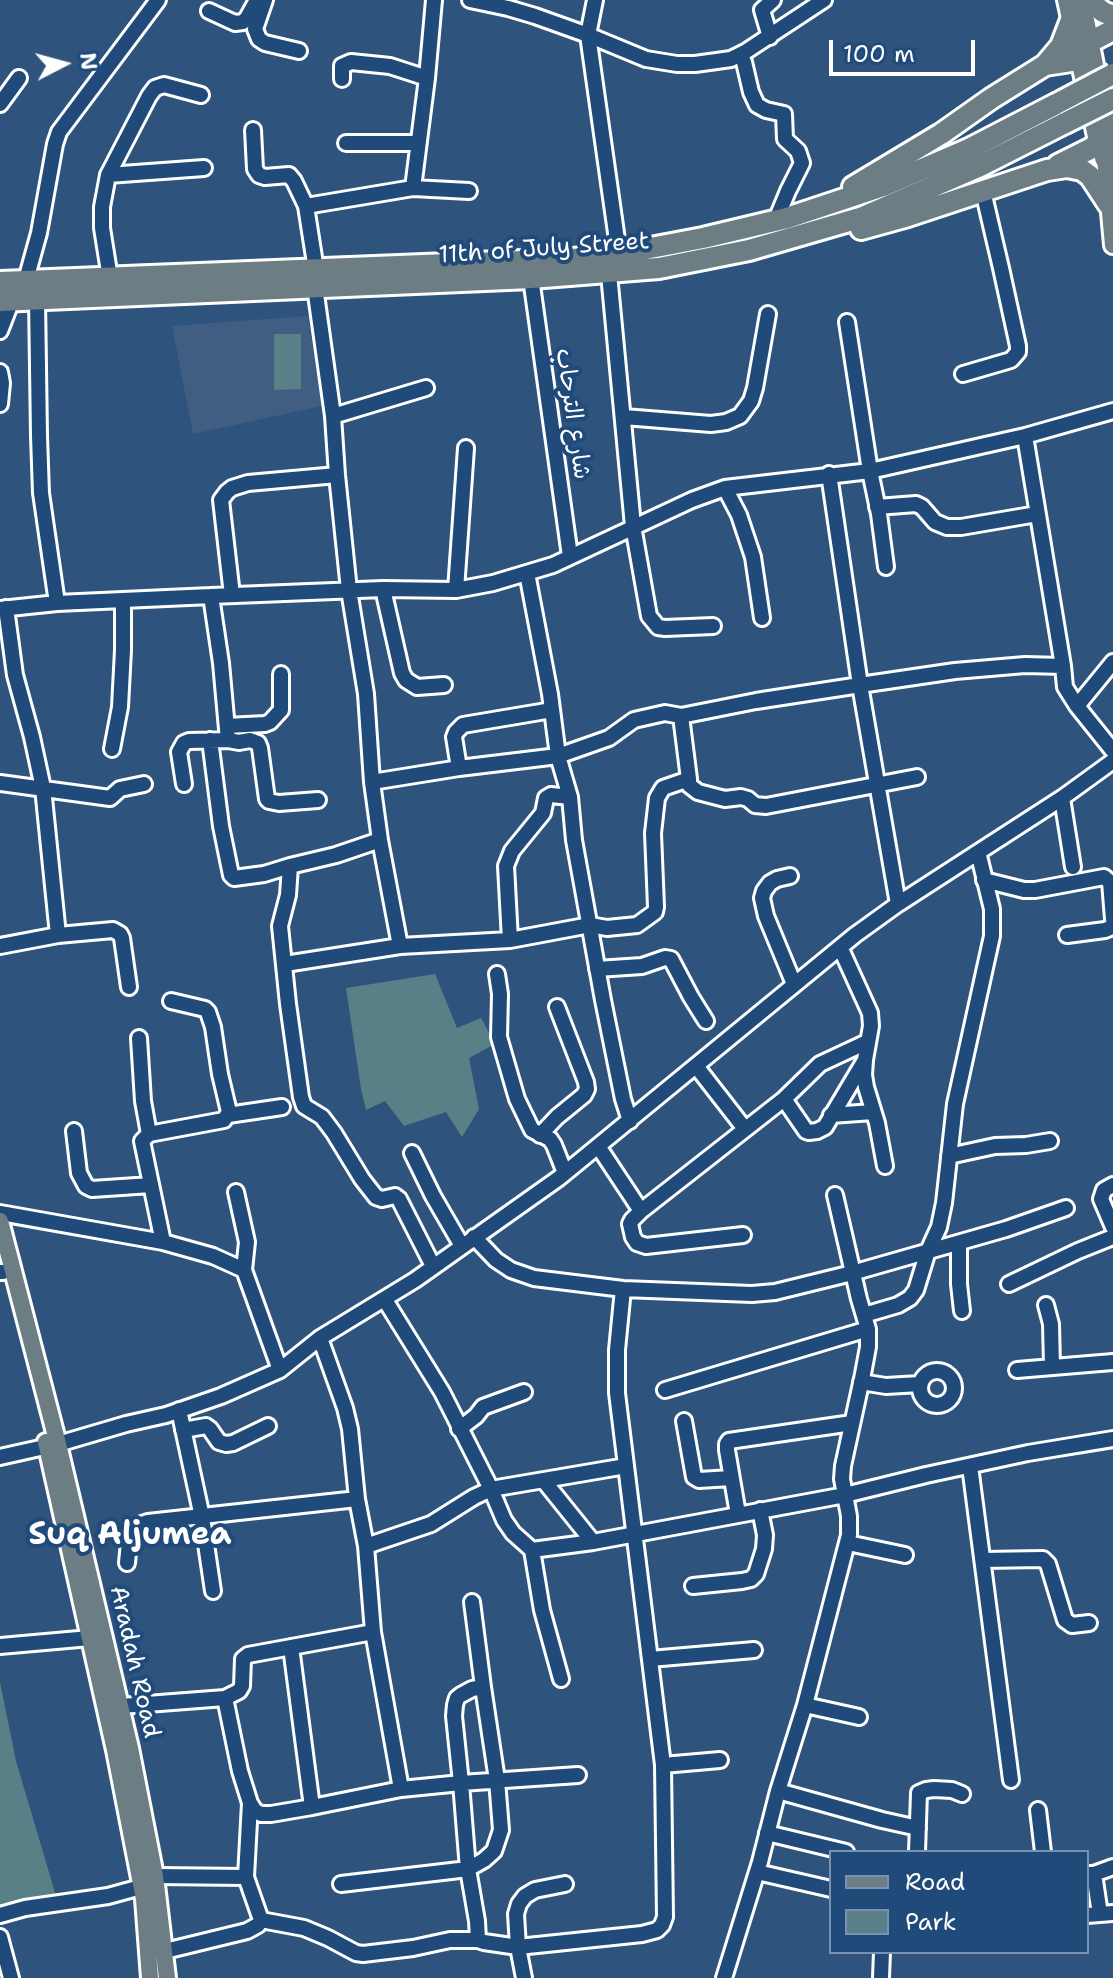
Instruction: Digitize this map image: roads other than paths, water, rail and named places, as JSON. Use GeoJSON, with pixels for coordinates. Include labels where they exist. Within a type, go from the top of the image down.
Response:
{"type":"FeatureCollection","features":[{"type":"Feature","properties":{"kind":"highway"},"geometry":{"type":"LineString","coordinates":[[1085,0],[1113,16]]}},
{"type":"Feature","properties":{"kind":"highway"},"geometry":{"type":"LineString","coordinates":[[781,219],[851,188],[941,134],[1045,65],[1076,38],[1113,30]]}},
{"type":"Feature","properties":{"kind":"highway","name":"11th of July Street"},"geometry":{"type":"LineString","coordinates":[[6,300],[573,259],[703,238],[781,219],[917,172],[969,149],[1113,74]]}},
{"type":"Feature","properties":{"kind":"highway","name":"11th of July Street"},"geometry":{"type":"LineString","coordinates":[[0,282],[110,278],[531,278],[609,274],[687,264],[790,239],[863,217],[980,166],[1113,99]]}},
{"type":"Feature","properties":{"kind":"highway"},"geometry":{"type":"LineString","coordinates":[[790,239],[824,236],[908,216],[1047,170],[1107,144]]}},
{"type":"Feature","properties":{"kind":"highway"},"geometry":{"type":"LineString","coordinates":[[1047,170],[1067,167],[1082,170],[1111,198]]}},
{"type":"Feature","properties":{"kind":"main road"},"geometry":{"type":"LineString","coordinates":[[1066,0],[1107,144],[1113,245]]}},
{"type":"Feature","properties":{"kind":"main road"},"geometry":{"type":"LineString","coordinates":[[1076,38],[1085,0]]}},
{"type":"Feature","properties":{"kind":"main road","name":"Aradah Road"},"geometry":{"type":"LineString","coordinates":[[0,1221],[53,1445],[121,1706],[155,1876],[167,1978]]}},
{"type":"Feature","properties":{"kind":"main road","name":"Aradah Road"},"geometry":{"type":"LineString","coordinates":[[1,1267],[53,1445],[141,1887],[150,1978]]}},
{"type":"Feature","properties":{"kind":"street"},"geometry":{"type":"LineString","coordinates":[[26,280],[39,233],[59,132],[158,0]]}},
{"type":"Feature","properties":{"kind":"street"},"geometry":{"type":"LineString","coordinates":[[209,11],[235,23],[243,22],[257,0]]}},
{"type":"Feature","properties":{"kind":"street"},"geometry":{"type":"LineString","coordinates":[[265,0],[255,29],[259,39],[299,51]]}},
{"type":"Feature","properties":{"kind":"street"},"geometry":{"type":"LineString","coordinates":[[413,188],[434,0]]}},
{"type":"Feature","properties":{"kind":"street"},"geometry":{"type":"LineString","coordinates":[[470,0],[508,8],[588,35],[646,59],[686,64],[714,63],[739,55],[824,0]]}},
{"type":"Feature","properties":{"kind":"street"},"geometry":{"type":"LineString","coordinates":[[595,0],[588,35],[619,254]]}},
{"type":"Feature","properties":{"kind":"street"},"geometry":{"type":"LineString","coordinates":[[770,37],[762,10],[773,0]]}},
{"type":"Feature","properties":{"kind":"street"},"geometry":{"type":"LineString","coordinates":[[739,55],[757,105],[784,114],[785,139],[798,151],[802,163],[788,191],[781,219]]}},
{"type":"Feature","properties":{"kind":"street"},"geometry":{"type":"LineString","coordinates":[[342,79],[342,66],[351,62],[390,66],[427,78]]}},
{"type":"Feature","properties":{"kind":"street"},"geometry":{"type":"LineString","coordinates":[[0,104],[19,78]]}},
{"type":"Feature","properties":{"kind":"street"},"geometry":{"type":"LineString","coordinates":[[110,278],[102,228],[108,175],[155,88],[164,85],[201,95]]}},
{"type":"Feature","properties":{"kind":"street"},"geometry":{"type":"LineString","coordinates":[[253,130],[255,169],[259,175],[289,175],[306,206],[333,416],[349,590],[366,694],[372,782],[400,946]]}},
{"type":"Feature","properties":{"kind":"street"},"geometry":{"type":"LineString","coordinates":[[346,143],[417,143]]}},
{"type":"Feature","properties":{"kind":"street"},"geometry":{"type":"LineString","coordinates":[[108,175],[204,168]]}},
{"type":"Feature","properties":{"kind":"street"},"geometry":{"type":"LineString","coordinates":[[306,206],[413,188],[469,191]]}},
{"type":"Feature","properties":{"kind":"street"},"geometry":{"type":"LineString","coordinates":[[963,374],[1011,360],[1018,352],[983,191]]}},
{"type":"Feature","properties":{"kind":"street"},"geometry":{"type":"LineString","coordinates":[[609,274],[633,526],[649,616],[658,627],[713,626]]}},
{"type":"Feature","properties":{"kind":"street","name":"شارع الترحاب"},"geometry":{"type":"LineString","coordinates":[[531,278],[570,556]]}},
{"type":"Feature","properties":{"kind":"street"},"geometry":{"type":"LineString","coordinates":[[37,299],[40,479],[57,603]]}},
{"type":"Feature","properties":{"kind":"street"},"geometry":{"type":"LineString","coordinates":[[0,331],[6,300]]}},
{"type":"Feature","properties":{"kind":"street"},"geometry":{"type":"LineString","coordinates":[[624,417],[711,424],[740,416],[751,401],[755,388],[768,314]]}},
{"type":"Feature","properties":{"kind":"street"},"geometry":{"type":"LineString","coordinates":[[847,322],[886,567]]}},
{"type":"Feature","properties":{"kind":"street"},"geometry":{"type":"LineString","coordinates":[[0,372],[0,404]]}},
{"type":"Feature","properties":{"kind":"street"},"geometry":{"type":"LineString","coordinates":[[333,416],[426,388]]}},
{"type":"Feature","properties":{"kind":"street"},"geometry":{"type":"LineString","coordinates":[[58,935],[43,788],[15,675],[3,608],[349,590],[456,590],[527,573],[725,488],[870,471],[1025,436],[1113,411]]}},
{"type":"Feature","properties":{"kind":"street"},"geometry":{"type":"LineString","coordinates":[[1025,436],[1065,687],[1113,751]]}},
{"type":"Feature","properties":{"kind":"street"},"geometry":{"type":"LineString","coordinates":[[456,590],[466,448]]}},
{"type":"Feature","properties":{"kind":"street"},"geometry":{"type":"LineString","coordinates":[[829,474],[860,685],[898,904]]}},
{"type":"Feature","properties":{"kind":"street"},"geometry":{"type":"LineString","coordinates":[[232,595],[221,500],[227,492],[248,483],[337,475]]}},
{"type":"Feature","properties":{"kind":"street"},"geometry":{"type":"LineString","coordinates":[[725,488],[739,515],[753,557],[762,618]]}},
{"type":"Feature","properties":{"kind":"street"},"geometry":{"type":"LineString","coordinates":[[877,507],[916,504],[935,522],[947,527],[1037,514]]}},
{"type":"Feature","properties":{"kind":"street"},"geometry":{"type":"LineString","coordinates":[[527,573],[558,756],[570,797],[574,840],[597,969],[630,1121]]}},
{"type":"Feature","properties":{"kind":"street"},"geometry":{"type":"LineString","coordinates":[[383,589],[406,680],[417,687],[444,685]]}},
{"type":"Feature","properties":{"kind":"street"},"geometry":{"type":"LineString","coordinates":[[211,596],[227,733],[239,742],[250,740],[258,743],[269,801],[318,800]]}},
{"type":"Feature","properties":{"kind":"street"},"geometry":{"type":"LineString","coordinates":[[112,749],[120,707],[123,601]]}},
{"type":"Feature","properties":{"kind":"street"},"geometry":{"type":"LineString","coordinates":[[1077,706],[1113,662]]}},
{"type":"Feature","properties":{"kind":"street"},"geometry":{"type":"LineString","coordinates":[[372,782],[558,756],[609,738],[634,720],[665,713],[681,716],[756,701],[955,671],[1025,665],[1063,666]]}},
{"type":"Feature","properties":{"kind":"street"},"geometry":{"type":"LineString","coordinates":[[184,784],[179,752],[184,743],[210,740],[270,722],[281,710],[281,674]]}},
{"type":"Feature","properties":{"kind":"street"},"geometry":{"type":"LineString","coordinates":[[459,768],[454,737],[463,725],[552,710]]}},
{"type":"Feature","properties":{"kind":"street"},"geometry":{"type":"LineString","coordinates":[[681,716],[689,785],[698,792],[725,799],[741,797],[760,806],[917,777]]}},
{"type":"Feature","properties":{"kind":"street"},"geometry":{"type":"LineString","coordinates":[[210,740],[231,875],[237,878],[264,874],[380,840]]}},
{"type":"Feature","properties":{"kind":"street"},"geometry":{"type":"LineString","coordinates":[[0,1457],[166,1415],[221,1396],[280,1370],[320,1338],[385,1300],[565,1173],[794,984],[898,904],[1062,798],[1113,761]]}},
{"type":"Feature","properties":{"kind":"street"},"geometry":{"type":"LineString","coordinates":[[285,964],[400,946],[510,940],[590,925],[607,928],[637,925],[655,912],[656,907],[653,833],[657,798],[663,788],[689,779]]}},
{"type":"Feature","properties":{"kind":"street"},"geometry":{"type":"LineString","coordinates":[[0,783],[110,798],[120,789],[144,784]]}},
{"type":"Feature","properties":{"kind":"street"},"geometry":{"type":"LineString","coordinates":[[510,940],[506,866],[512,851],[543,813],[546,798],[551,795],[570,797]]}},
{"type":"Feature","properties":{"kind":"street"},"geometry":{"type":"LineString","coordinates":[[1062,798],[1073,867]]}},
{"type":"Feature","properties":{"kind":"street"},"geometry":{"type":"LineString","coordinates":[[665,1390],[866,1322],[910,1298],[916,1290],[939,1227],[955,1104],[992,936],[992,909],[978,852]]}},
{"type":"Feature","properties":{"kind":"street"},"geometry":{"type":"LineString","coordinates":[[290,866],[288,895],[281,921],[292,1033],[304,1106],[322,1117],[376,1197],[395,1196],[399,1199],[433,1266]]}},
{"type":"Feature","properties":{"kind":"street"},"geometry":{"type":"LineString","coordinates":[[790,876],[770,883],[762,898],[766,916],[794,984]]}},
{"type":"Feature","properties":{"kind":"street"},"geometry":{"type":"LineString","coordinates":[[984,880],[1035,890],[1104,877],[1110,882],[1113,921],[1110,928],[1067,935]]}},
{"type":"Feature","properties":{"kind":"street"},"geometry":{"type":"LineString","coordinates":[[0,946],[58,935],[107,929],[117,931],[122,938],[129,987]]}},
{"type":"Feature","properties":{"kind":"street"},"geometry":{"type":"LineString","coordinates":[[840,947],[870,1013],[864,1075],[885,1166]]}},
{"type":"Feature","properties":{"kind":"street"},"geometry":{"type":"LineString","coordinates":[[597,969],[642,966],[671,959],[706,1021]]}},
{"type":"Feature","properties":{"kind":"street"},"geometry":{"type":"LineString","coordinates":[[497,974],[501,1049],[520,1105],[532,1130],[550,1139],[554,1145],[565,1173]]}},
{"type":"Feature","properties":{"kind":"street"},"geometry":{"type":"LineString","coordinates":[[163,1242],[142,1141],[149,1134],[224,1120],[229,1107],[208,1012],[171,1001]]}},
{"type":"Feature","properties":{"kind":"street"},"geometry":{"type":"LineString","coordinates":[[540,1135],[587,1089],[557,1007]]}},
{"type":"Feature","properties":{"kind":"street"},"geometry":{"type":"LineString","coordinates":[[139,1038],[143,1101],[149,1134]]}},
{"type":"Feature","properties":{"kind":"street"},"geometry":{"type":"LineString","coordinates":[[743,1235],[641,1246],[630,1230],[632,1220],[641,1211],[784,1099],[820,1064],[867,1042]]}},
{"type":"Feature","properties":{"kind":"street"},"geometry":{"type":"LineString","coordinates":[[784,1099],[806,1131],[825,1127],[865,1060]]}},
{"type":"Feature","properties":{"kind":"street"},"geometry":{"type":"LineString","coordinates":[[696,1066],[745,1129]]}},
{"type":"Feature","properties":{"kind":"street"},"geometry":{"type":"LineString","coordinates":[[228,1115],[282,1107]]}},
{"type":"Feature","properties":{"kind":"street"},"geometry":{"type":"LineString","coordinates":[[831,1115],[873,1112]]}},
{"type":"Feature","properties":{"kind":"street"},"geometry":{"type":"LineString","coordinates":[[74,1131],[79,1173],[86,1186],[92,1189],[151,1185]]}},
{"type":"Feature","properties":{"kind":"street"},"geometry":{"type":"LineString","coordinates":[[949,1156],[995,1146],[1050,1141]]}},
{"type":"Feature","properties":{"kind":"street"},"geometry":{"type":"LineString","coordinates":[[598,1146],[641,1211]]}},
{"type":"Feature","properties":{"kind":"street"},"geometry":{"type":"LineString","coordinates":[[412,1153],[433,1196],[468,1242],[511,1270],[534,1278],[623,1289],[752,1294],[775,1292],[959,1243],[1066,1208]]}},
{"type":"Feature","properties":{"kind":"street"},"geometry":{"type":"LineString","coordinates":[[1113,1185],[1104,1190],[1101,1199],[1113,1227]]}},
{"type":"Feature","properties":{"kind":"street"},"geometry":{"type":"LineString","coordinates":[[236,1192],[247,1242],[244,1270],[280,1370]]}},
{"type":"Feature","properties":{"kind":"street"},"geometry":{"type":"LineString","coordinates":[[724,1978],[805,1705],[848,1543],[850,1527],[843,1466],[868,1347],[866,1322],[835,1195]]}},
{"type":"Feature","properties":{"kind":"street"},"geometry":{"type":"LineString","coordinates":[[0,1213],[163,1242],[213,1256],[244,1270]]}},
{"type":"Feature","properties":{"kind":"street"},"geometry":{"type":"LineString","coordinates":[[1009,1284],[1113,1237]]}},
{"type":"Feature","properties":{"kind":"street"},"geometry":{"type":"LineString","coordinates":[[959,1243],[962,1311]]}},
{"type":"Feature","properties":{"kind":"street"},"geometry":{"type":"LineString","coordinates":[[261,1920],[304,1928],[363,1954],[450,1940],[478,1940],[518,1947],[642,1934],[657,1930],[662,1925],[665,1917],[663,1765],[617,1393],[617,1350],[623,1289]]}},
{"type":"Feature","properties":{"kind":"street"},"geometry":{"type":"LineString","coordinates":[[385,1300],[442,1392],[504,1520],[532,1550],[542,1610],[561,1679]]}},
{"type":"Feature","properties":{"kind":"street"},"geometry":{"type":"LineString","coordinates":[[1046,1305],[1051,1324],[1052,1366]]}},
{"type":"Feature","properties":{"kind":"street"},"geometry":{"type":"LineString","coordinates":[[320,1338],[350,1429],[357,1499],[366,1546],[373,1632],[401,1789]]}},
{"type":"Feature","properties":{"kind":"street"},"geometry":{"type":"LineString","coordinates":[[1017,1370],[1113,1362]]}},
{"type":"Feature","properties":{"kind":"street"},"geometry":{"type":"LineString","coordinates":[[861,1382],[886,1386],[920,1384]]}},
{"type":"Feature","properties":{"kind":"street"},"geometry":{"type":"LineString","coordinates":[[459,1429],[483,1407],[524,1392]]}},
{"type":"Feature","properties":{"kind":"street"},"geometry":{"type":"LineString","coordinates":[[179,1410],[202,1517],[213,1591]]}},
{"type":"Feature","properties":{"kind":"street"},"geometry":{"type":"LineString","coordinates":[[684,1421],[694,1477],[699,1480],[731,1478]]}},
{"type":"Feature","properties":{"kind":"street"},"geometry":{"type":"LineString","coordinates":[[738,1514],[727,1444],[732,1439],[852,1423]]}},
{"type":"Feature","properties":{"kind":"street"},"geometry":{"type":"LineString","coordinates":[[183,1430],[206,1426],[219,1442],[226,1444],[268,1426]]}},
{"type":"Feature","properties":{"kind":"street"},"geometry":{"type":"LineString","coordinates":[[532,1550],[593,1542],[845,1495],[1028,1453],[1113,1439]]}},
{"type":"Feature","properties":{"kind":"street"},"geometry":{"type":"LineString","coordinates":[[366,1546],[431,1524],[491,1489],[626,1466]]}},
{"type":"Feature","properties":{"kind":"street"},"geometry":{"type":"LineString","coordinates":[[970,1466],[1011,1780]]}},
{"type":"Feature","properties":{"kind":"street"},"geometry":{"type":"LineString","coordinates":[[544,1481],[593,1542]]}},
{"type":"Feature","properties":{"kind":"street"},"geometry":{"type":"LineString","coordinates":[[127,1563],[130,1532],[148,1522],[357,1499]]}},
{"type":"Feature","properties":{"kind":"street"},"geometry":{"type":"LineString","coordinates":[[693,1586],[742,1581],[756,1574],[765,1535],[760,1510]]}},
{"type":"Feature","properties":{"kind":"street"},"geometry":{"type":"LineString","coordinates":[[848,1543],[905,1555]]}},
{"type":"Feature","properties":{"kind":"street"},"geometry":{"type":"LineString","coordinates":[[983,1560],[1043,1559],[1048,1564],[1068,1624],[1089,1623]]}},
{"type":"Feature","properties":{"kind":"street"},"geometry":{"type":"LineString","coordinates":[[341,1884],[468,1869],[491,1855],[499,1839],[497,1780],[472,1602]]}},
{"type":"Feature","properties":{"kind":"street"},"geometry":{"type":"LineString","coordinates":[[121,1706],[225,1698],[242,1686],[244,1657],[373,1632]]}},
{"type":"Feature","properties":{"kind":"street"},"geometry":{"type":"LineString","coordinates":[[0,1646],[90,1638]]}},
{"type":"Feature","properties":{"kind":"street"},"geometry":{"type":"LineString","coordinates":[[291,1647],[312,1807]]}},
{"type":"Feature","properties":{"kind":"street"},"geometry":{"type":"LineString","coordinates":[[650,1659],[754,1650]]}},
{"type":"Feature","properties":{"kind":"street"},"geometry":{"type":"LineString","coordinates":[[478,1940],[454,1716],[457,1698],[472,1689],[483,1687]]}},
{"type":"Feature","properties":{"kind":"street"},"geometry":{"type":"LineString","coordinates":[[225,1698],[240,1771],[250,1803],[261,1814],[401,1789],[578,1775]]}},
{"type":"Feature","properties":{"kind":"street"},"geometry":{"type":"LineString","coordinates":[[805,1705],[859,1717]]}},
{"type":"Feature","properties":{"kind":"street"},"geometry":{"type":"LineString","coordinates":[[663,1765],[720,1760]]}},
{"type":"Feature","properties":{"kind":"street"},"geometry":{"type":"LineString","coordinates":[[917,1850],[918,1796],[921,1791],[952,1790],[962,1794]]}},
{"type":"Feature","properties":{"kind":"street"},"geometry":{"type":"LineString","coordinates":[[778,1791],[918,1828]]}},
{"type":"Feature","properties":{"kind":"street"},"geometry":{"type":"LineString","coordinates":[[250,1803],[246,1877],[261,1920]]}},
{"type":"Feature","properties":{"kind":"street"},"geometry":{"type":"LineString","coordinates":[[1038,1810],[1043,1850]]}},
{"type":"Feature","properties":{"kind":"street"},"geometry":{"type":"LineString","coordinates":[[767,1833],[838,1850]]}},
{"type":"Feature","properties":{"kind":"street"},"geometry":{"type":"LineString","coordinates":[[1100,1914],[1091,1874],[1113,1867]]}},
{"type":"Feature","properties":{"kind":"street"},"geometry":{"type":"LineString","coordinates":[[757,1872],[829,1889]]}},
{"type":"Feature","properties":{"kind":"street"},"geometry":{"type":"LineString","coordinates":[[155,1876],[246,1877]]}},
{"type":"Feature","properties":{"kind":"street"},"geometry":{"type":"LineString","coordinates":[[524,1978],[518,1947],[516,1914],[519,1904],[535,1890],[565,1884]]}},
{"type":"Feature","properties":{"kind":"street"},"geometry":{"type":"LineString","coordinates":[[0,1915],[141,1887]]}},
{"type":"Feature","properties":{"kind":"street"},"geometry":{"type":"LineString","coordinates":[[165,1951],[247,1931],[261,1920]]}},
{"type":"Feature","properties":{"kind":"street"},"geometry":{"type":"LineString","coordinates":[[0,1937],[11,1978]]}},
{"type":"Feature","properties":{"kind":"street"},"geometry":{"type":"LineString","coordinates":[[881,1978],[882,1954]]}},
{"type":"Feature","properties":{"kind":"district","name":"Suq Aljumea"},"geometry":{"type":"Point","coordinates":[130,1536]}}]}
